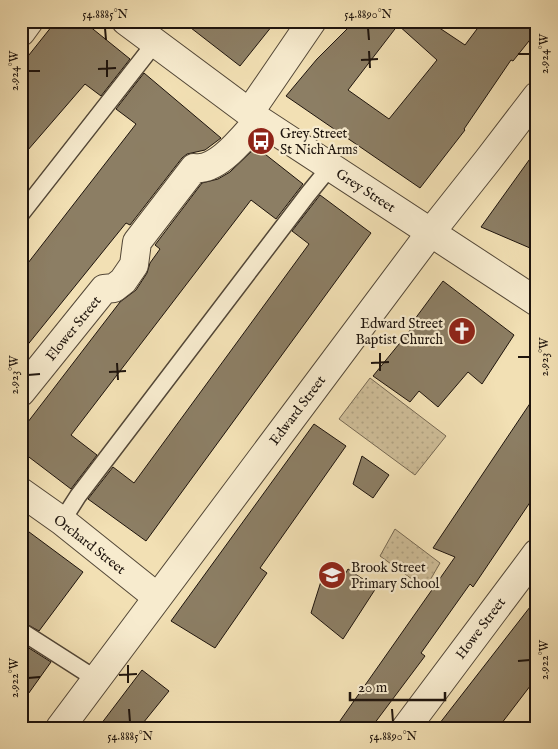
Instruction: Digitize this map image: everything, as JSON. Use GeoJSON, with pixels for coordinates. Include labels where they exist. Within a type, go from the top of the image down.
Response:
{"type":"FeatureCollection","features":[{"type":"Feature","properties":{"kind":"street"},"geometry":{"type":"LineString","coordinates":[[21,32],[29,21]]}},
{"type":"Feature","properties":{"kind":"street","name":"Grey Street"},"geometry":{"type":"LineString","coordinates":[[126,21],[254,117],[537,302]]}},
{"type":"Feature","properties":{"kind":"street","name":"Flower Street"},"geometry":{"type":"LineString","coordinates":[[21,392],[104,289],[114,288],[123,280],[134,265],[137,242],[194,168],[201,169],[221,160],[254,117],[312,21]]}},
{"type":"Feature","properties":{"kind":"street","name":"Edward Street"},"geometry":{"type":"LineString","coordinates":[[60,728],[431,232],[537,96]]}},
{"type":"Feature","properties":{"kind":"street","name":"Orchard Street"},"geometry":{"type":"LineString","coordinates":[[21,492],[62,521],[157,596]]}},
{"type":"Feature","properties":{"kind":"street","name":"Howe Street"},"geometry":{"type":"LineString","coordinates":[[406,728],[537,553]]}},
{"type":"Feature","properties":{"kind":"lane"},"geometry":{"type":"LineString","coordinates":[[21,214],[156,43]]}},
{"type":"Feature","properties":{"kind":"lane"},"geometry":{"type":"LineString","coordinates":[[62,521],[78,496],[308,194],[330,168]]}},
{"type":"Feature","properties":{"kind":"lane"},"geometry":{"type":"LineString","coordinates":[[21,631],[96,679]]}},
{"type":"Feature","properties":{"kind":"shaded area"},"geometry":{"type":"Polygon","coordinates":[[[370,378],[446,436],[415,475],[339,419],[370,378]]]}},
{"type":"Feature","properties":{"kind":"shaded area"},"geometry":{"type":"Polygon","coordinates":[[[395,529],[440,563],[429,582],[423,587],[380,556],[395,529]]]}},
{"type":"Feature","properties":{"kind":"building"},"geometry":{"type":"Polygon","coordinates":[[[56,21],[83,21],[130,59],[101,96],[85,84],[21,158],[21,65],[56,21]]]}},
{"type":"Feature","properties":{"kind":"building"},"geometry":{"type":"Polygon","coordinates":[[[182,21],[276,21],[240,66],[182,21]]]}},
{"type":"Feature","properties":{"kind":"building"},"geometry":{"type":"Polygon","coordinates":[[[355,21],[429,21],[465,45],[483,21],[537,21],[537,31],[513,61],[511,60],[465,130],[420,188],[286,96],[317,59],[355,21]],[[398,25],[348,90],[389,119],[437,60],[398,25]]]}},
{"type":"Feature","properties":{"kind":"building"},"geometry":{"type":"Polygon","coordinates":[[[144,73],[221,138],[205,150],[187,154],[182,158],[130,225],[126,223],[21,353],[21,272],[136,124],[116,109],[144,73]]]}},
{"type":"Feature","properties":{"kind":"building"},"geometry":{"type":"Polygon","coordinates":[[[256,147],[303,184],[276,219],[251,200],[71,435],[97,455],[71,489],[21,451],[21,431],[120,302],[136,290],[147,273],[150,263],[160,249],[155,245],[202,183],[218,179],[230,172],[256,147]]]}},
{"type":"Feature","properties":{"kind":"building"},"geometry":{"type":"Polygon","coordinates":[[[537,149],[537,251],[481,227],[537,149]]]}},
{"type":"Feature","properties":{"kind":"building"},"geometry":{"type":"Polygon","coordinates":[[[320,195],[371,233],[146,541],[88,499],[113,467],[134,483],[309,244],[292,231],[320,195]]]}},
{"type":"Feature","properties":{"kind":"building"},"geometry":{"type":"Polygon","coordinates":[[[443,281],[514,335],[482,384],[468,372],[438,407],[419,391],[410,402],[373,376],[412,328],[409,327],[443,281]]]}},
{"type":"Feature","properties":{"kind":"building"},"geometry":{"type":"Polygon","coordinates":[[[537,393],[537,492],[473,587],[470,584],[421,653],[425,656],[371,728],[335,728],[455,557],[433,548],[537,393]]]}},
{"type":"Feature","properties":{"kind":"building"},"geometry":{"type":"Polygon","coordinates":[[[314,424],[346,446],[260,568],[267,573],[215,648],[171,621],[314,424]]]}},
{"type":"Feature","properties":{"kind":"building"},"geometry":{"type":"Polygon","coordinates":[[[362,456],[389,475],[373,498],[353,484],[362,456]]]}},
{"type":"Feature","properties":{"kind":"building"},"geometry":{"type":"Polygon","coordinates":[[[21,526],[83,572],[39,631],[21,621],[21,526]]]}},
{"type":"Feature","properties":{"kind":"building"},"geometry":{"type":"Polygon","coordinates":[[[348,569],[376,588],[343,639],[311,613],[323,575],[339,586],[348,569]]]}},
{"type":"Feature","properties":{"kind":"building"},"geometry":{"type":"Polygon","coordinates":[[[537,598],[537,677],[498,728],[436,728],[537,598]]]}},
{"type":"Feature","properties":{"kind":"building"},"geometry":{"type":"Polygon","coordinates":[[[21,643],[51,662],[21,704],[21,643]]]}},
{"type":"Feature","properties":{"kind":"building"},"geometry":{"type":"Polygon","coordinates":[[[142,670],[169,691],[139,728],[98,728],[142,670]]]}},
{"type":"Feature","properties":{"kind":"place","name":"Grey Street St Nich Arms"},"geometry":{"type":"Point","coordinates":[261,141]}},
{"type":"Feature","properties":{"kind":"place","name":"Edward Street Baptist Church"},"geometry":{"type":"Point","coordinates":[462,331]}},
{"type":"Feature","properties":{"kind":"place","name":"Brook Street Primary School"},"geometry":{"type":"Point","coordinates":[332,575]}}]}
